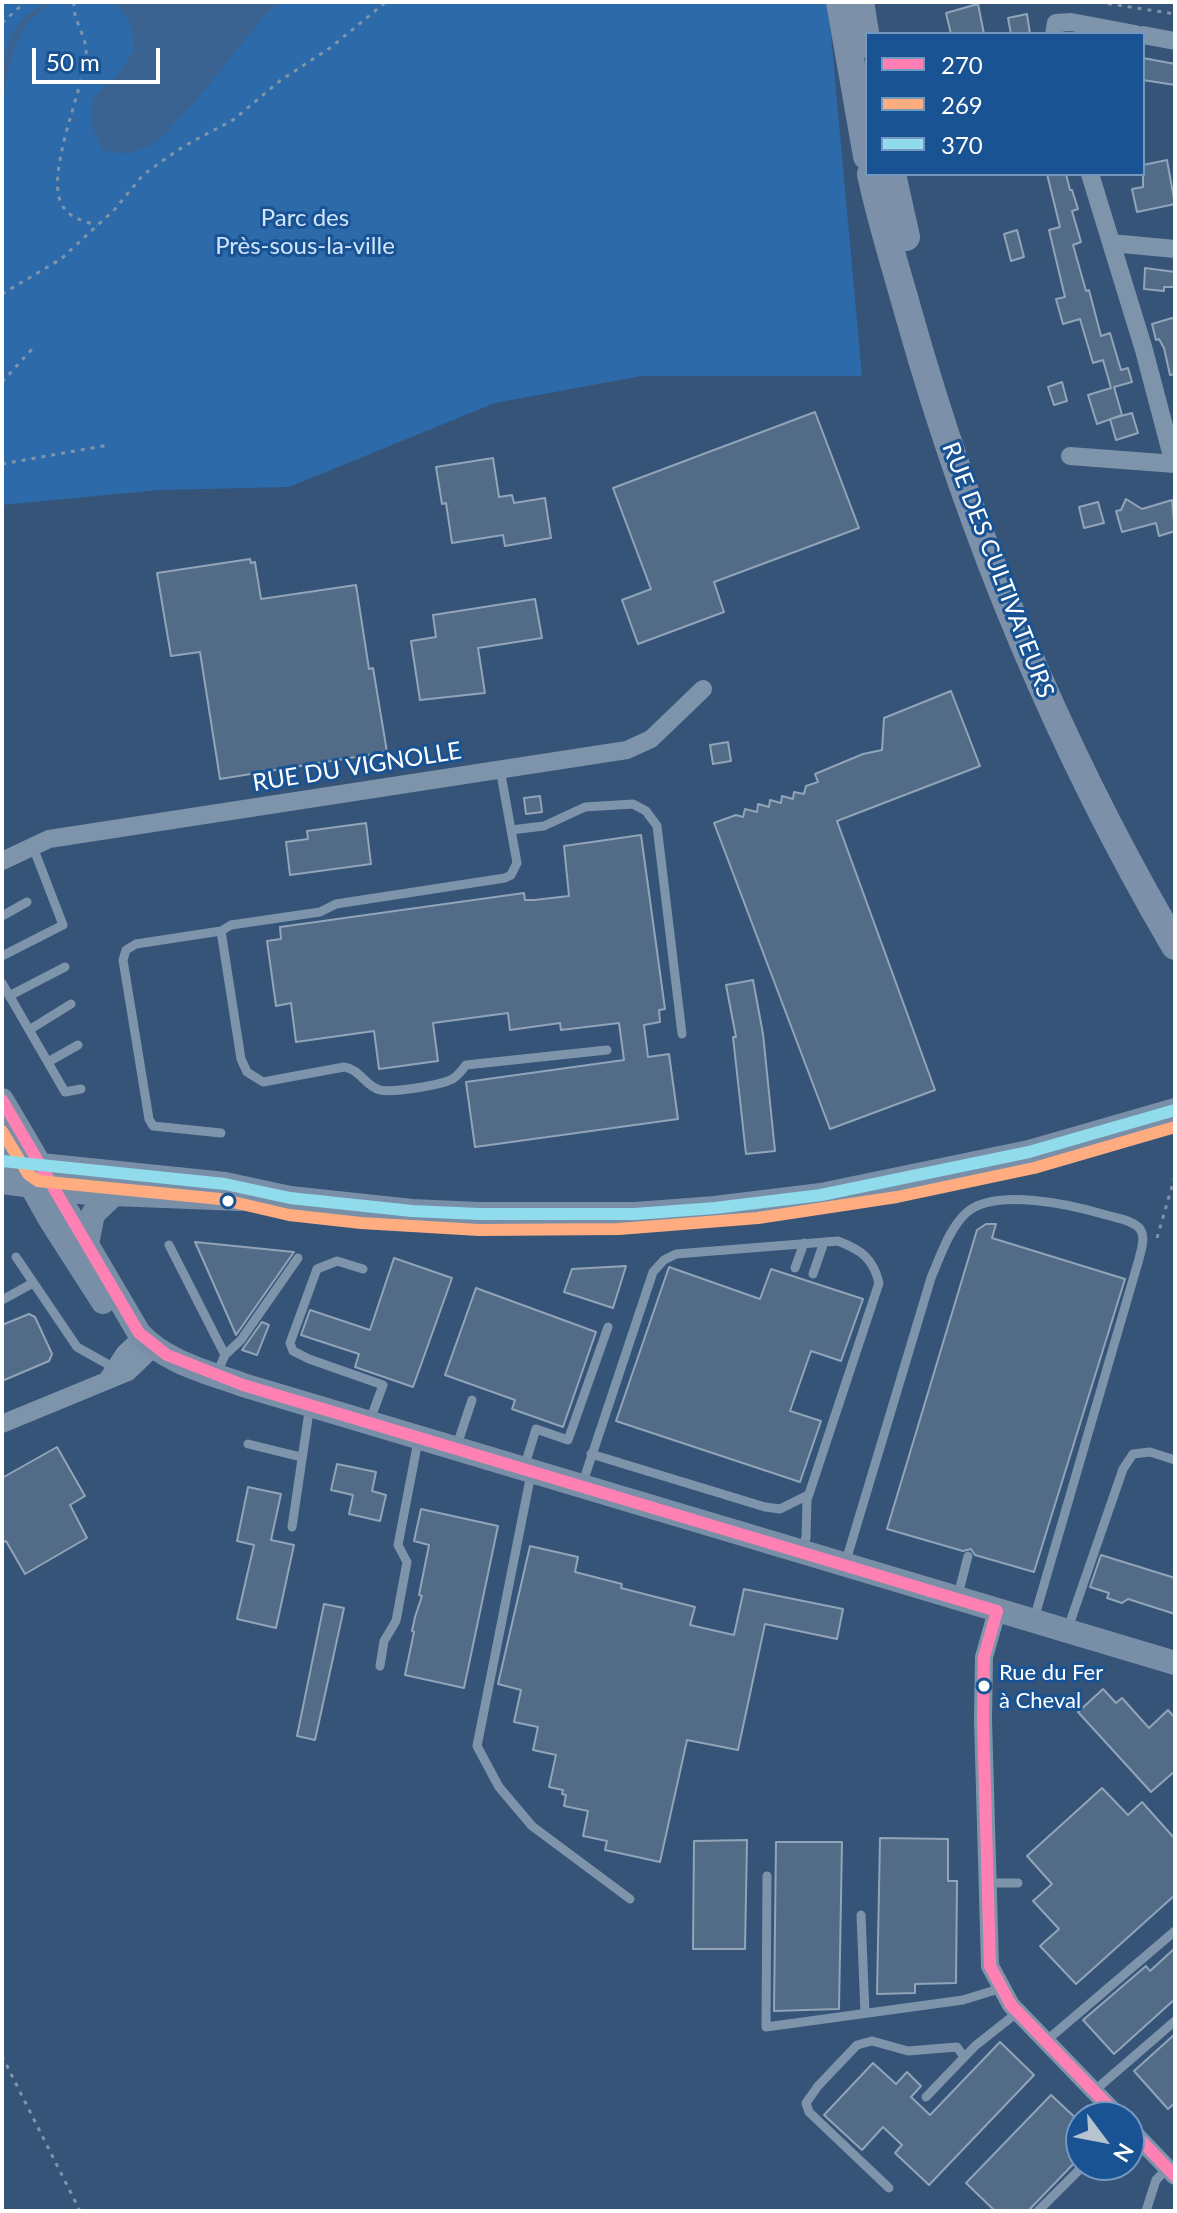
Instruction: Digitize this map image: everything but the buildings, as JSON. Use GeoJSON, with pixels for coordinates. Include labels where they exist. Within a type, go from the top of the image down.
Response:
{"type":"FeatureCollection","features":[{"type":"Feature","properties":{"kind":"main road"},"geometry":{"type":"LineString","coordinates":[[840,2],[865,145]]}},
{"type":"Feature","properties":{"kind":"main road"},"geometry":{"type":"LineString","coordinates":[[860,2],[865,32]]}},
{"type":"Feature","properties":{"kind":"main road","name":"RUE DES CULTIVATEURS"},"geometry":{"type":"LineString","coordinates":[[872,176],[919,351],[956,467],[1003,595],[1085,777],[1175,946]]}},
{"type":"Feature","properties":{"kind":"main road","name":"RUE DES CULTIVATEURS"},"geometry":{"type":"LineString","coordinates":[[893,176],[946,388],[994,528],[1076,724],[1175,916]]}},
{"type":"Feature","properties":{"kind":"street"},"geometry":{"type":"LineString","coordinates":[[1054,32],[1056,23],[1071,22],[1124,32]]}},
{"type":"Feature","properties":{"kind":"street"},"geometry":{"type":"LineString","coordinates":[[1145,35],[1175,41]]}},
{"type":"Feature","properties":{"kind":"street"},"geometry":{"type":"LineString","coordinates":[[1070,456],[1174,464],[1144,350],[1091,176]]}},
{"type":"Feature","properties":{"kind":"street"},"geometry":{"type":"LineString","coordinates":[[1111,243],[1175,249]]}},
{"type":"Feature","properties":{"kind":"street","name":"RUE DU VIGNOLLE"},"geometry":{"type":"LineString","coordinates":[[2,861],[49,839],[627,750],[651,739],[703,689]]}},
{"type":"Feature","properties":{"kind":"street"},"geometry":{"type":"LineString","coordinates":[[2,1100],[24,1173],[87,1244],[131,1358]]}},
{"type":"Feature","properties":{"kind":"street"},"geometry":{"type":"LineString","coordinates":[[24,1173],[225,1184],[290,1198],[412,1211],[635,1214],[821,1195],[1029,1152],[1175,1110]]}},
{"type":"Feature","properties":{"kind":"street"},"geometry":{"type":"LineString","coordinates":[[2,1134],[131,1358]]}},
{"type":"Feature","properties":{"kind":"street"},"geometry":{"type":"LineString","coordinates":[[24,1173],[114,1194],[213,1199],[290,1198]]}},
{"type":"Feature","properties":{"kind":"street"},"geometry":{"type":"LineString","coordinates":[[87,1244],[93,1214],[114,1194]]}},
{"type":"Feature","properties":{"kind":"street"},"geometry":{"type":"LineString","coordinates":[[2,1424],[67,1399],[131,1358],[175,1359],[218,1370],[243,1385],[1175,1663]]}},
{"type":"Feature","properties":{"kind":"street"},"geometry":{"type":"LineString","coordinates":[[997,1611],[984,1657],[990,1966],[1018,2012],[1104,2101]]}},
{"type":"Feature","properties":{"kind":"street"},"geometry":{"type":"LineString","coordinates":[[1145,2145],[1171,2172]]}},
{"type":"Feature","properties":{"kind":"lane"},"geometry":{"type":"LineString","coordinates":[[221,1133],[153,1126],[149,1119],[123,960],[126,950],[136,944],[221,931],[231,925],[320,912],[336,904],[505,878],[511,875],[517,863],[500,769]]}},
{"type":"Feature","properties":{"kind":"lane"},"geometry":{"type":"LineString","coordinates":[[511,830],[544,826],[585,807],[633,804],[654,819],[682,1034]]}},
{"type":"Feature","properties":{"kind":"lane"},"geometry":{"type":"LineString","coordinates":[[2,956],[63,925],[33,847]]}},
{"type":"Feature","properties":{"kind":"lane"},"geometry":{"type":"LineString","coordinates":[[2,916],[27,902]]}},
{"type":"Feature","properties":{"kind":"lane"},"geometry":{"type":"LineString","coordinates":[[221,931],[241,1059],[247,1072],[263,1082],[344,1067],[353,1068],[368,1084],[379,1090],[396,1091],[452,1080],[466,1065],[607,1050]]}},
{"type":"Feature","properties":{"kind":"lane"},"geometry":{"type":"LineString","coordinates":[[9,996],[65,967]]}},
{"type":"Feature","properties":{"kind":"lane"},"geometry":{"type":"LineString","coordinates":[[2,983],[65,1092],[81,1089]]}},
{"type":"Feature","properties":{"kind":"lane"},"geometry":{"type":"LineString","coordinates":[[29,1030],[71,1004]]}},
{"type":"Feature","properties":{"kind":"lane"},"geometry":{"type":"LineString","coordinates":[[48,1062],[78,1045]]}},
{"type":"Feature","properties":{"kind":"lane"},"geometry":{"type":"LineString","coordinates":[[845,1564],[931,1278],[946,1242],[967,1213],[984,1204],[1026,1199],[1071,1204],[1124,1220],[1139,1227],[1143,1237],[1034,1621]]}},
{"type":"Feature","properties":{"kind":"lane"},"geometry":{"type":"LineString","coordinates":[[582,1486],[645,1293],[653,1272],[664,1260],[676,1254],[838,1241],[861,1250],[875,1267],[879,1283],[809,1494],[806,1538],[800,1551]]}},
{"type":"Feature","properties":{"kind":"lane"},"geometry":{"type":"LineString","coordinates":[[813,1274],[824,1242]]}},
{"type":"Feature","properties":{"kind":"lane"},"geometry":{"type":"LineString","coordinates":[[795,1268],[804,1243]]}},
{"type":"Feature","properties":{"kind":"lane"},"geometry":{"type":"LineString","coordinates":[[169,1245],[218,1370]]}},
{"type":"Feature","properties":{"kind":"lane"},"geometry":{"type":"LineString","coordinates":[[16,1257],[77,1347],[131,1358]]}},
{"type":"Feature","properties":{"kind":"lane"},"geometry":{"type":"LineString","coordinates":[[218,1370],[298,1258]]}},
{"type":"Feature","properties":{"kind":"lane"},"geometry":{"type":"LineString","coordinates":[[363,1269],[337,1261],[317,1269],[290,1343],[293,1351],[309,1359],[383,1385],[369,1423]]}},
{"type":"Feature","properties":{"kind":"lane"},"geometry":{"type":"LineString","coordinates":[[2,1300],[33,1283]]}},
{"type":"Feature","properties":{"kind":"lane"},"geometry":{"type":"LineString","coordinates":[[608,1327],[568,1440],[536,1429],[477,1746],[499,1787],[532,1826],[630,1899]]}},
{"type":"Feature","properties":{"kind":"lane"},"geometry":{"type":"LineString","coordinates":[[456,1448],[472,1400]]}},
{"type":"Feature","properties":{"kind":"lane"},"geometry":{"type":"LineString","coordinates":[[292,1527],[310,1405]]}},
{"type":"Feature","properties":{"kind":"lane"},"geometry":{"type":"LineString","coordinates":[[380,1666],[384,1641],[396,1621],[407,1562],[398,1545],[419,1437]]}},
{"type":"Feature","properties":{"kind":"lane"},"geometry":{"type":"LineString","coordinates":[[248,1444],[301,1457]]}},
{"type":"Feature","properties":{"kind":"lane"},"geometry":{"type":"LineString","coordinates":[[1067,1631],[1123,1469],[1133,1454],[1150,1452],[1175,1460]]}},
{"type":"Feature","properties":{"kind":"lane"},"geometry":{"type":"LineString","coordinates":[[591,1454],[765,1507],[780,1509],[809,1494]]}},
{"type":"Feature","properties":{"kind":"lane"},"geometry":{"type":"LineString","coordinates":[[957,1598],[968,1556]]}},
{"type":"Feature","properties":{"kind":"lane"},"geometry":{"type":"LineString","coordinates":[[767,1876],[766,2027],[963,2000],[1002,1988]]}},
{"type":"Feature","properties":{"kind":"lane"},"geometry":{"type":"LineString","coordinates":[[987,1883],[1018,1883]]}},
{"type":"Feature","properties":{"kind":"lane"},"geometry":{"type":"LineString","coordinates":[[861,1915],[865,2013]]}},
{"type":"Feature","properties":{"kind":"lane"},"geometry":{"type":"LineString","coordinates":[[1046,2041],[1175,1931]]}},
{"type":"Feature","properties":{"kind":"lane"},"geometry":{"type":"LineString","coordinates":[[926,2097],[964,2057],[1018,2012]]}},
{"type":"Feature","properties":{"kind":"lane"},"geometry":{"type":"LineString","coordinates":[[1094,2091],[1175,2021]]}},
{"type":"Feature","properties":{"kind":"lane"},"geometry":{"type":"LineString","coordinates":[[889,2188],[809,2112],[806,2103],[857,2045],[872,2041],[908,2051],[957,2047],[964,2057]]}},
{"type":"Feature","properties":{"kind":"lane"},"geometry":{"type":"LineString","coordinates":[[1146,2211],[1156,2180],[1171,2172]]}},
{"type":"Feature","properties":{"kind":"lane"},"geometry":{"type":"LineString","coordinates":[[1038,2211],[1068,2181]]}},
{"type":"Feature","properties":{"kind":"path"},"geometry":{"type":"LineString","coordinates":[[2,23],[25,2]]}},
{"type":"Feature","properties":{"kind":"path"},"geometry":{"type":"LineString","coordinates":[[74,2],[73,15],[82,31],[87,50],[84,77],[62,149],[58,190],[63,207],[77,219],[97,225]]}},
{"type":"Feature","properties":{"kind":"path"},"geometry":{"type":"LineString","coordinates":[[2,294],[61,259],[115,209],[143,175],[233,120],[386,2]]}},
{"type":"Feature","properties":{"kind":"path"},"geometry":{"type":"LineString","coordinates":[[1098,2],[1175,14]]}},
{"type":"Feature","properties":{"kind":"path"},"geometry":{"type":"LineString","coordinates":[[2,382],[34,347]]}},
{"type":"Feature","properties":{"kind":"path"},"geometry":{"type":"LineString","coordinates":[[2,464],[109,445]]}},
{"type":"Feature","properties":{"kind":"path"},"geometry":{"type":"LineString","coordinates":[[2,2056],[80,2211]]}},
{"type":"Feature","properties":{"kind":"green space","name":"Parc des Près-sous-la-ville"},"geometry":{"type":"Polygon","coordinates":[[[2,2],[828,2],[862,376],[642,376],[495,403],[289,487],[159,490],[2,505],[2,2]]]}},
{"type":"Feature","properties":{"kind":"shaded area"},"geometry":{"type":"Polygon","coordinates":[[[50,2],[27,24],[16,45],[2,111],[2,77],[7,46],[21,21],[50,2]]]}},
{"type":"Feature","properties":{"kind":"shaded area"},"geometry":{"type":"Polygon","coordinates":[[[113,2],[279,2],[196,101],[154,145],[129,154],[102,150],[91,125],[92,99],[118,74],[135,49],[130,22],[113,2]]]}},
{"type":"Feature","properties":{"kind":"transit line","name":"270"},"geometry":{"type":"LineString","coordinates":[[2,1100],[139,1333],[167,1355],[243,1385],[997,1611]]}},
{"type":"Feature","properties":{"kind":"transit line","name":"370"},"geometry":{"type":"LineString","coordinates":[[2,1161],[225,1184],[290,1198],[412,1211],[635,1214],[821,1195],[1029,1152],[1175,1110]]}},
{"type":"Feature","properties":{"kind":"transit line","name":"269"},"geometry":{"type":"LineString","coordinates":[[2,1131],[28,1174],[38,1181],[220,1199],[289,1215],[479,1230],[619,1229],[758,1218],[897,1197],[1034,1168],[1175,1127]]}},
{"type":"Feature","properties":{"kind":"transit line","name":"270"},"geometry":{"type":"LineString","coordinates":[[997,1611],[984,1657],[990,1966],[1011,2005],[1104,2101]]}},
{"type":"Feature","properties":{"kind":"transit line","name":"270"},"geometry":{"type":"LineString","coordinates":[[1145,2145],[1175,2176]]}},
{"type":"Feature","properties":{"kind":"place","name":"Rue du Fer à Cheval"},"geometry":{"type":"Point","coordinates":[984,1686]}}]}
